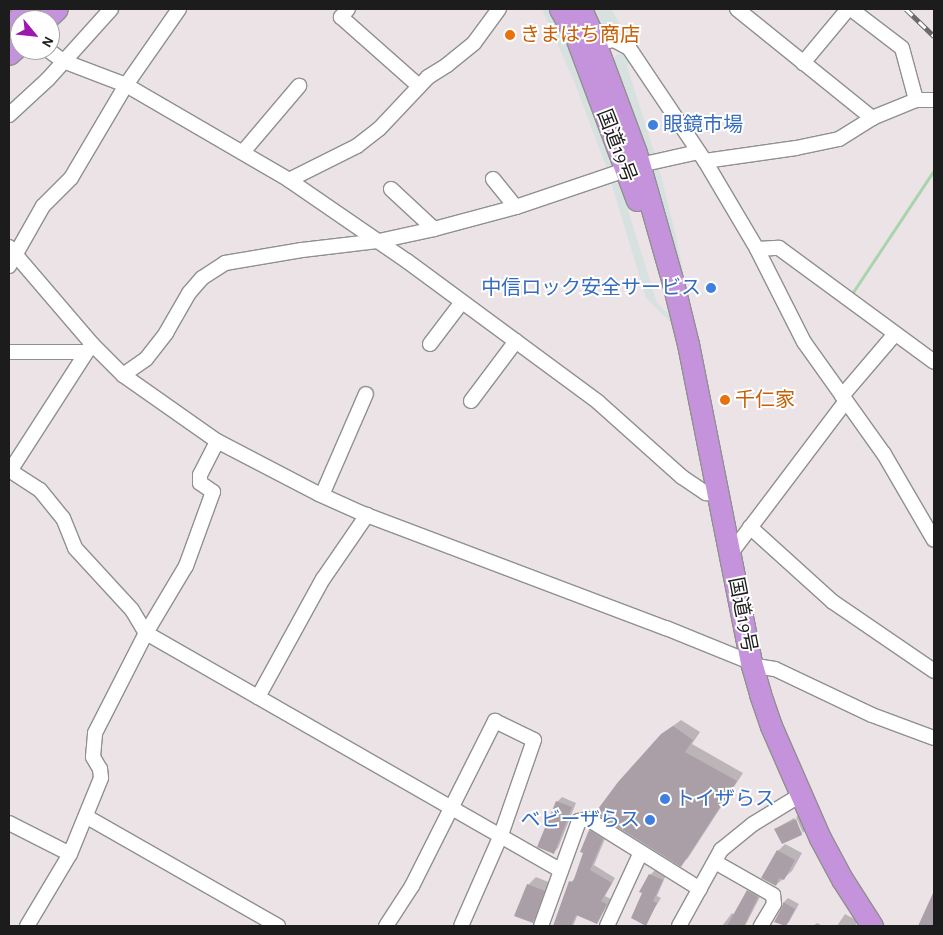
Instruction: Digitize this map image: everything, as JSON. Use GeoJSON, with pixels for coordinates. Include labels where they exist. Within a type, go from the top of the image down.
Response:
{"type":"FeatureCollection","features":[{"type":"Feature","properties":{"kind":"highway"},"geometry":{"type":"LineString","coordinates":[[9,27],[28,9]]}},
{"type":"Feature","properties":{"kind":"highway","name":"国道19号"},"geometry":{"type":"LineString","coordinates":[[560,9],[588,46]]}},
{"type":"Feature","properties":{"kind":"highway","name":"国道19号"},"geometry":{"type":"LineString","coordinates":[[581,9],[588,46],[633,168],[658,255],[673,283],[688,344],[731,552],[751,662],[771,726],[801,798],[842,879],[872,926]]}},
{"type":"Feature","properties":{"kind":"street"},"geometry":{"type":"LineString","coordinates":[[9,115],[48,79],[112,9]]}},
{"type":"Feature","properties":{"kind":"street"},"geometry":{"type":"LineString","coordinates":[[179,9],[126,85],[71,178],[43,206],[11,255],[88,348],[217,441],[322,495],[367,515],[762,667],[775,669],[872,715],[934,738]]}},
{"type":"Feature","properties":{"kind":"street"},"geometry":{"type":"LineString","coordinates":[[348,9],[341,16],[419,86]]}},
{"type":"Feature","properties":{"kind":"street"},"geometry":{"type":"LineString","coordinates":[[289,180],[357,146],[379,129],[428,77],[447,65],[474,43],[499,9]]}},
{"type":"Feature","properties":{"kind":"street"},"geometry":{"type":"LineString","coordinates":[[737,9],[872,118]]}},
{"type":"Feature","properties":{"kind":"street"},"geometry":{"type":"LineString","coordinates":[[803,62],[849,9],[902,48],[916,100]]}},
{"type":"Feature","properties":{"kind":"street"},"geometry":{"type":"LineString","coordinates":[[588,46],[614,40],[629,48],[702,156],[757,249],[804,342],[884,454],[934,540]]}},
{"type":"Feature","properties":{"kind":"street"},"geometry":{"type":"LineString","coordinates":[[60,59],[126,85],[289,180],[379,241],[598,402],[682,477],[706,493],[718,494]]}},
{"type":"Feature","properties":{"kind":"street"},"geometry":{"type":"LineString","coordinates":[[243,152],[299,86]]}},
{"type":"Feature","properties":{"kind":"street"},"geometry":{"type":"LineString","coordinates":[[123,375],[146,359],[166,334],[189,293],[202,278],[225,263],[379,241],[434,229],[516,207],[633,168],[702,156],[796,148],[839,139],[872,118],[916,100],[934,100]]}},
{"type":"Feature","properties":{"kind":"street"},"geometry":{"type":"LineString","coordinates":[[493,179],[516,207]]}},
{"type":"Feature","properties":{"kind":"street"},"geometry":{"type":"LineString","coordinates":[[390,189],[434,229]]}},
{"type":"Feature","properties":{"kind":"street"},"geometry":{"type":"LineString","coordinates":[[757,249],[779,248],[934,362]]}},
{"type":"Feature","properties":{"kind":"street"},"geometry":{"type":"LineString","coordinates":[[430,344],[462,302]]}},
{"type":"Feature","properties":{"kind":"street"},"geometry":{"type":"LineString","coordinates":[[731,552],[843,399],[895,334]]}},
{"type":"Feature","properties":{"kind":"street"},"geometry":{"type":"LineString","coordinates":[[471,401],[516,341]]}},
{"type":"Feature","properties":{"kind":"street"},"geometry":{"type":"LineString","coordinates":[[9,352],[88,348]]}},
{"type":"Feature","properties":{"kind":"street"},"geometry":{"type":"LineString","coordinates":[[88,348],[10,471],[40,490],[63,518],[75,548],[132,610],[146,633],[561,871]]}},
{"type":"Feature","properties":{"kind":"street"},"geometry":{"type":"LineString","coordinates":[[322,495],[366,394]]}},
{"type":"Feature","properties":{"kind":"street"},"geometry":{"type":"LineString","coordinates":[[27,926],[70,854],[87,817],[101,778],[100,769],[93,757],[95,733],[146,633],[186,566],[213,492],[200,483],[200,475],[217,441]]}},
{"type":"Feature","properties":{"kind":"street"},"geometry":{"type":"LineString","coordinates":[[258,697],[323,579],[367,515]]}},
{"type":"Feature","properties":{"kind":"street"},"geometry":{"type":"LineString","coordinates":[[750,527],[833,602],[934,672]]}},
{"type":"Feature","properties":{"kind":"street"},"geometry":{"type":"LineString","coordinates":[[386,926],[412,886],[495,721],[534,740],[500,835],[461,926]]}},
{"type":"Feature","properties":{"kind":"street"},"geometry":{"type":"LineString","coordinates":[[679,926],[721,850],[752,824],[794,800],[801,798]]}},
{"type":"Feature","properties":{"kind":"street"},"geometry":{"type":"LineString","coordinates":[[87,817],[278,926]]}},
{"type":"Feature","properties":{"kind":"street"},"geometry":{"type":"LineString","coordinates":[[541,926],[579,820],[588,819],[700,889]]}},
{"type":"Feature","properties":{"kind":"street"},"geometry":{"type":"LineString","coordinates":[[9,823],[70,854]]}},
{"type":"Feature","properties":{"kind":"street"},"geometry":{"type":"LineString","coordinates":[[606,926],[641,852]]}},
{"type":"Feature","properties":{"kind":"street"},"geometry":{"type":"LineString","coordinates":[[715,862],[773,895],[774,904],[761,926]]}},
{"type":"Feature","properties":{"kind":"shaded area"},"geometry":{"type":"Polygon","coordinates":[[[542,9],[553,9],[573,54],[614,164],[608,172],[575,84],[542,9]]]}},
{"type":"Feature","properties":{"kind":"shaded area"},"geometry":{"type":"Polygon","coordinates":[[[589,9],[611,9],[622,27],[612,30],[601,26],[589,9]]]}},
{"type":"Feature","properties":{"kind":"shaded area"},"geometry":{"type":"Polygon","coordinates":[[[623,52],[634,63],[630,62],[627,66],[656,158],[646,154],[612,61],[616,55],[623,52]]]}},
{"type":"Feature","properties":{"kind":"shaded area"},"geometry":{"type":"Polygon","coordinates":[[[658,164],[675,232],[732,511],[728,509],[652,170],[658,164]]]}},
{"type":"Feature","properties":{"kind":"shaded area"},"geometry":{"type":"Polygon","coordinates":[[[611,182],[620,184],[657,303],[677,322],[675,327],[646,298],[611,182]]]}},
{"type":"Feature","properties":{"kind":"building","name":"トイザらス"},"geometry":{"type":"Polygon","coordinates":[[[673,726],[693,740],[685,752],[737,781],[681,867],[595,813],[618,782],[661,734],[673,726]]]}},
{"type":"Feature","properties":{"kind":"building"},"geometry":{"type":"Polygon","coordinates":[[[556,801],[572,807],[554,854],[537,847],[556,801]]]}},
{"type":"Feature","properties":{"kind":"building"},"geometry":{"type":"Polygon","coordinates":[[[796,819],[802,835],[782,844],[774,829],[796,819]]]}},
{"type":"Feature","properties":{"kind":"building"},"geometry":{"type":"Polygon","coordinates":[[[589,830],[603,839],[590,870],[612,883],[601,901],[607,904],[597,924],[576,915],[571,926],[553,926],[569,881],[573,882],[583,853],[580,852],[589,830]]]}},
{"type":"Feature","properties":{"kind":"building"},"geometry":{"type":"Polygon","coordinates":[[[777,850],[795,860],[784,880],[779,878],[776,886],[761,878],[777,850]]]}},
{"type":"Feature","properties":{"kind":"building"},"geometry":{"type":"Polygon","coordinates":[[[649,874],[663,880],[653,901],[657,903],[646,926],[631,918],[642,893],[639,892],[649,874]]]}},
{"type":"Feature","properties":{"kind":"building"},"geometry":{"type":"Polygon","coordinates":[[[527,884],[545,891],[533,923],[514,916],[527,884]]]}},
{"type":"Feature","properties":{"kind":"building"},"geometry":{"type":"Polygon","coordinates":[[[747,890],[758,897],[744,926],[727,926],[747,890]]]}},
{"type":"Feature","properties":{"kind":"building"},"geometry":{"type":"Polygon","coordinates":[[[934,891],[934,926],[918,926],[934,891]]]}},
{"type":"Feature","properties":{"kind":"building"},"geometry":{"type":"Polygon","coordinates":[[[783,902],[795,909],[786,926],[774,922],[782,908],[783,902]]]}},
{"type":"Feature","properties":{"kind":"waterway"},"geometry":{"type":"LineString","coordinates":[[853,292],[934,170]]}},
{"type":"Feature","properties":{"kind":"railway"},"geometry":{"type":"LineString","coordinates":[[906,9],[934,36]]}},
{"type":"Feature","properties":{"kind":"place","name":"きまはち商店"},"geometry":{"type":"Point","coordinates":[510,35]}},
{"type":"Feature","properties":{"kind":"place","name":"眼鏡市場"},"geometry":{"type":"Point","coordinates":[653,125]}},
{"type":"Feature","properties":{"kind":"place","name":"中信ロック安全サービス"},"geometry":{"type":"Point","coordinates":[711,288]}},
{"type":"Feature","properties":{"kind":"place","name":"千仁家"},"geometry":{"type":"Point","coordinates":[725,400]}},
{"type":"Feature","properties":{"kind":"place","name":"トイザらス"},"geometry":{"type":"Point","coordinates":[665,799]}},
{"type":"Feature","properties":{"kind":"place","name":"ベビーザらス"},"geometry":{"type":"Point","coordinates":[650,820]}}]}
